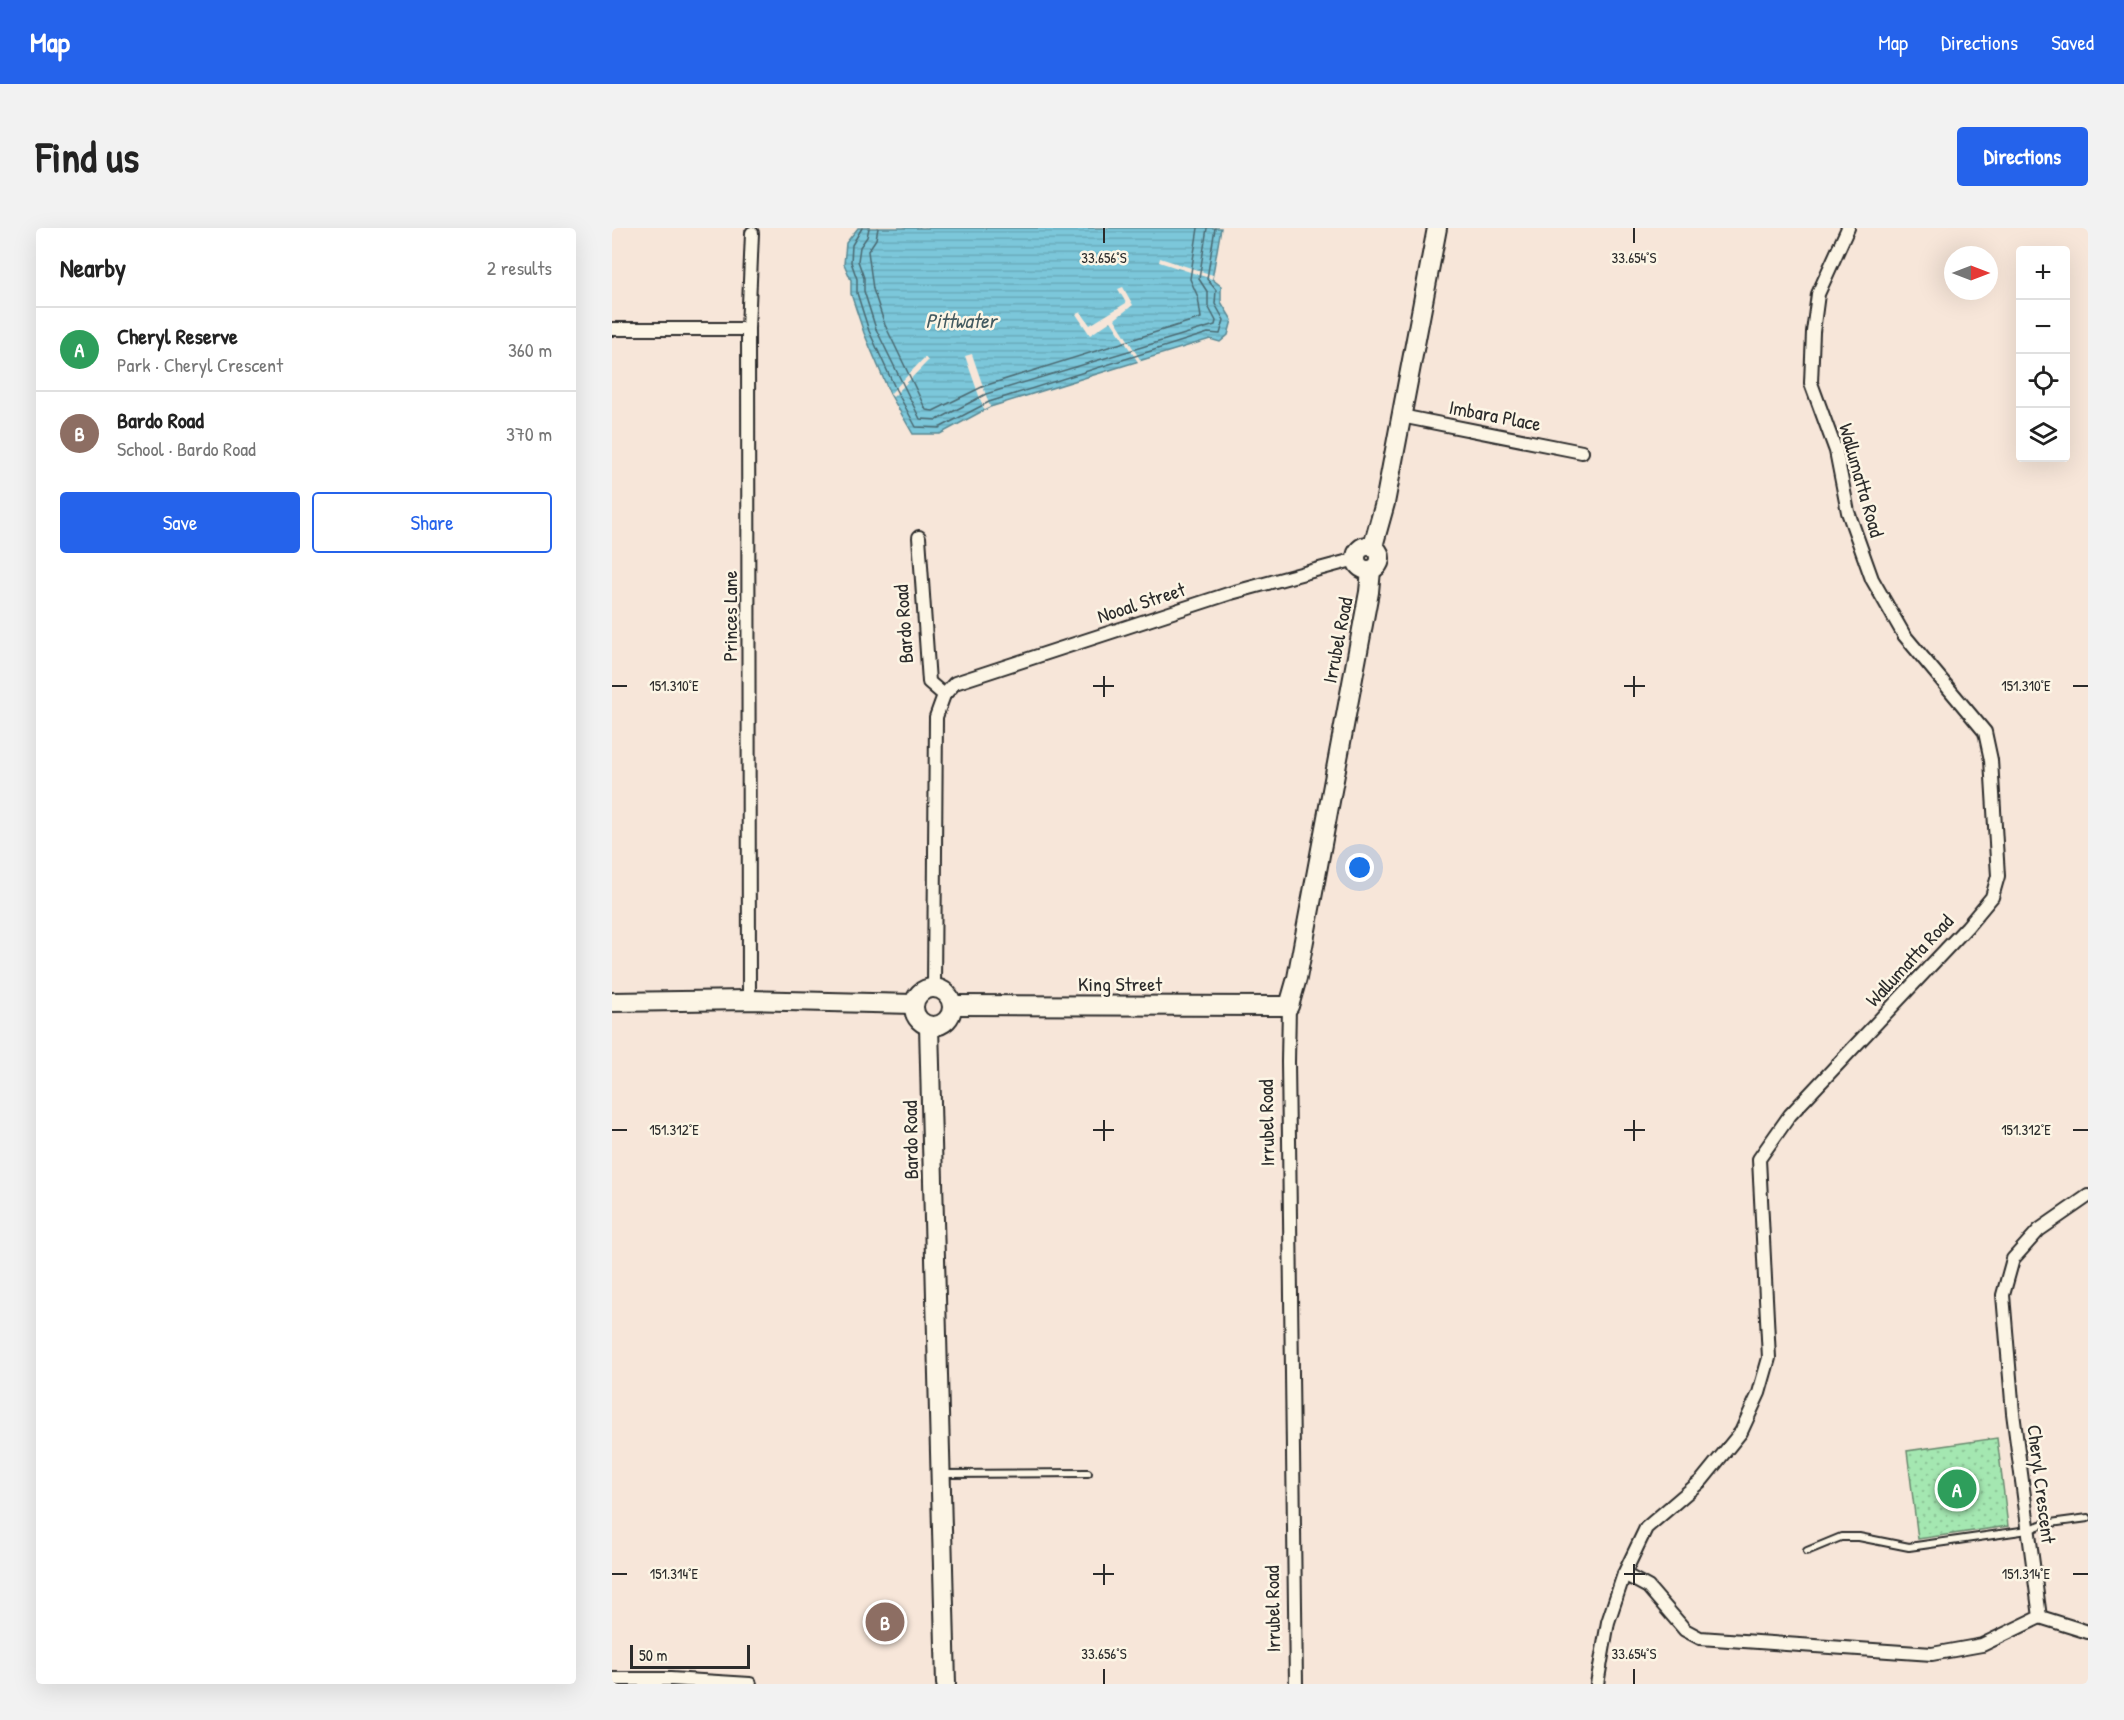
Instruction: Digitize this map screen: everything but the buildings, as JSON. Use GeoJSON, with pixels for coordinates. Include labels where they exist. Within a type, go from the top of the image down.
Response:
{"type":"FeatureCollection","features":[{"type":"Feature","properties":{"kind":"street"},"geometry":{"type":"LineString","coordinates":[[1363,564],[1362,547],[1373,546],[1385,503],[1437,228]]}},
{"type":"Feature","properties":{"kind":"street","name":"Wallumatta Road"},"geometry":{"type":"LineString","coordinates":[[1597,1684],[1608,1622],[1624,1574],[1646,1528],[1702,1480],[1741,1432],[1760,1393],[1769,1358],[1759,1160],[1790,1115],[1967,927],[1992,897],[1998,876],[1991,760],[1985,732],[1904,635],[1872,579],[1848,512],[1836,451],[1811,383],[1813,332],[1818,294],[1848,228]]}},
{"type":"Feature","properties":{"kind":"street","name":"Princes Lane"},"geometry":{"type":"LineString","coordinates":[[749,1000],[748,328],[752,233]]}},
{"type":"Feature","properties":{"kind":"street"},"geometry":{"type":"LineString","coordinates":[[612,329],[748,328]]}},
{"type":"Feature","properties":{"kind":"street","name":"Imbara Place"},"geometry":{"type":"LineString","coordinates":[[1401,416],[1582,452]]}},
{"type":"Feature","properties":{"kind":"street","name":"Bardo Road"},"geometry":{"type":"LineString","coordinates":[[919,537],[929,682],[944,696]]}},
{"type":"Feature","properties":{"kind":"street","name":"Nooal Street"},"geometry":{"type":"LineString","coordinates":[[944,696],[956,683],[966,679],[1231,593],[1363,564]]}},
{"type":"Feature","properties":{"kind":"street","name":"Irrubel Road"},"geometry":{"type":"LineString","coordinates":[[1296,1684],[1289,1006],[1294,993],[1366,610],[1363,564]]}},
{"type":"Feature","properties":{"kind":"street"},"geometry":{"type":"LineString","coordinates":[[934,988],[936,717],[944,696]]}},
{"type":"Feature","properties":{"kind":"street"},"geometry":{"type":"LineString","coordinates":[[934,988],[945,993],[952,1005],[944,1023],[929,1026],[919,1021],[914,1005],[919,994],[934,988]]}},
{"type":"Feature","properties":{"kind":"street"},"geometry":{"type":"LineString","coordinates":[[612,1002],[749,1000],[914,1005]]}},
{"type":"Feature","properties":{"kind":"street","name":"King Street"},"geometry":{"type":"LineString","coordinates":[[952,1005],[1289,1006]]}},
{"type":"Feature","properties":{"kind":"street","name":"Bardo Road"},"geometry":{"type":"LineString","coordinates":[[929,1026],[946,1684]]}},
{"type":"Feature","properties":{"kind":"street","name":"Cheryl Crescent"},"geometry":{"type":"LineString","coordinates":[[2040,1617],[2013,1413],[2003,1295],[2013,1259],[2039,1230],[2088,1196]]}},
{"type":"Feature","properties":{"kind":"street"},"geometry":{"type":"LineString","coordinates":[[1624,1574],[1648,1587],[1685,1630],[1700,1638],[1932,1654],[1982,1645],[2040,1617],[2088,1632]]}},
{"type":"Feature","properties":{"kind":"street"},"geometry":{"type":"LineString","coordinates":[[612,1679],[670,1679],[750,1684]]}},
{"type":"Feature","properties":{"kind":"lane"},"geometry":{"type":"LineString","coordinates":[[940,1474],[1088,1473]]}},
{"type":"Feature","properties":{"kind":"lane"},"geometry":{"type":"LineString","coordinates":[[1807,1551],[1841,1537],[1859,1537],[1909,1546],[2028,1530],[2043,1524],[2088,1518]]}},
{"type":"Feature","properties":{"kind":"green space"},"geometry":{"type":"Polygon","coordinates":[[[1997,1438],[2008,1526],[1918,1539],[1907,1451],[1997,1438]]]}},
{"type":"Feature","properties":{"kind":"water","name":"Pittwater"},"geometry":{"type":"Polygon","coordinates":[[[858,228],[1221,228],[1212,279],[1221,286],[1221,302],[1232,320],[1228,335],[1220,342],[1210,339],[990,407],[940,434],[913,434],[890,394],[864,333],[851,294],[851,280],[844,264],[846,243],[858,228]]]}},
{"type":"Feature","properties":{"kind":"pier"},"geometry":{"type":"Polygon","coordinates":[[[1160,258],[1213,275],[1212,279],[1159,262],[1160,258]]]}},
{"type":"Feature","properties":{"kind":"pier"},"geometry":{"type":"Polygon","coordinates":[[[1123,287],[1133,305],[1115,319],[1141,361],[1138,362],[1111,321],[1090,335],[1076,314],[1081,312],[1090,325],[1126,303],[1118,289],[1123,287]]]}},
{"type":"Feature","properties":{"kind":"pier"},"geometry":{"type":"Polygon","coordinates":[[[972,354],[990,407],[984,410],[965,356],[972,354]]]}},
{"type":"Feature","properties":{"kind":"pier"},"geometry":{"type":"Polygon","coordinates":[[[925,357],[928,361],[893,397],[890,394],[925,357]]]}},
{"type":"Feature","properties":{"kind":"place","name":"Cheryl Reserve"},"geometry":{"type":"Point","coordinates":[1957,1489]}},
{"type":"Feature","properties":{"kind":"place","name":"Bardo Road"},"geometry":{"type":"Point","coordinates":[885,1622]}}]}
